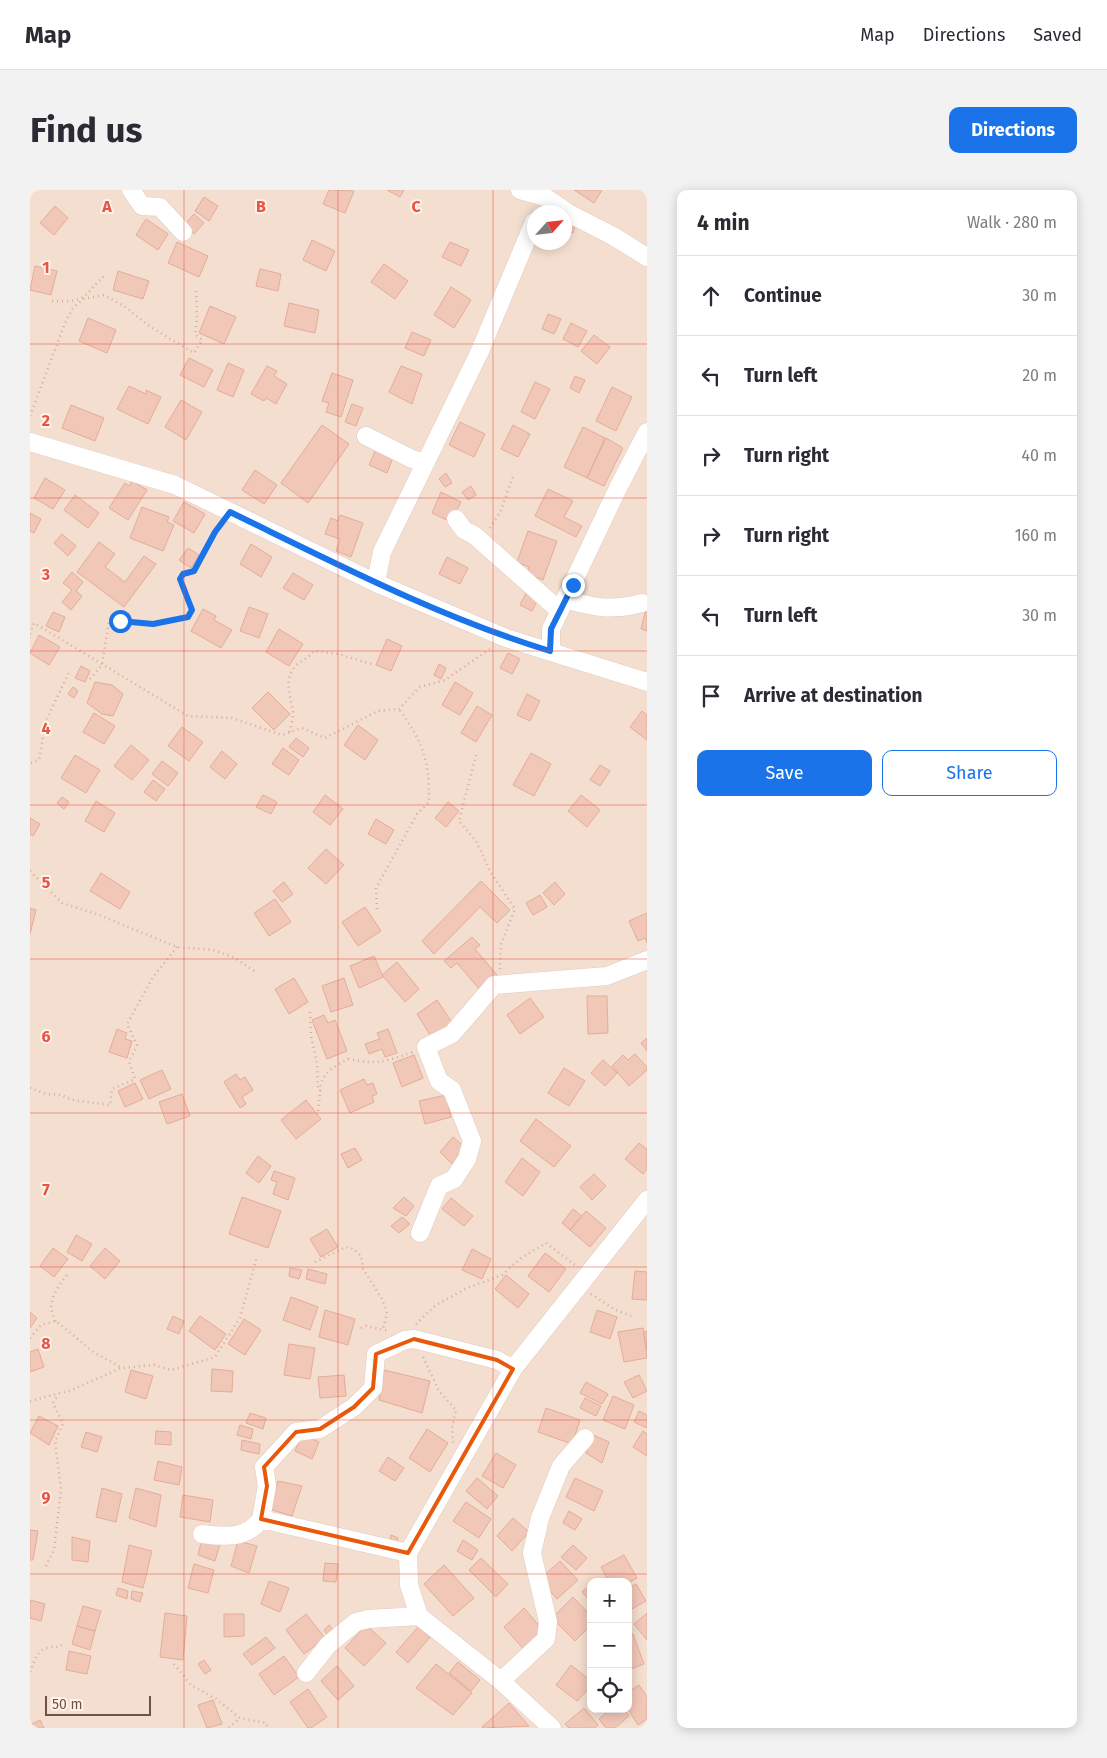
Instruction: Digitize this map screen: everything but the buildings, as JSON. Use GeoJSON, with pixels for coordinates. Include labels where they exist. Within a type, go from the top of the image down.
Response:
{"type":"FeatureCollection","features":[{"type":"Feature","properties":{"kind":"street"},"geometry":{"type":"LineString","coordinates":[[131,190],[142,206],[160,207],[183,232]]}},
{"type":"Feature","properties":{"kind":"street"},"geometry":{"type":"LineString","coordinates":[[520,190],[544,200],[613,236],[647,257]]}},
{"type":"Feature","properties":{"kind":"street"},"geometry":{"type":"LineString","coordinates":[[376,583],[382,552],[480,351],[527,239]]}},
{"type":"Feature","properties":{"kind":"street"},"geometry":{"type":"LineString","coordinates":[[550,651],[551,629],[618,488],[647,432]]}},
{"type":"Feature","properties":{"kind":"street"},"geometry":{"type":"LineString","coordinates":[[366,436],[412,459],[425,463]]}},
{"type":"Feature","properties":{"kind":"street"},"geometry":{"type":"LineString","coordinates":[[30,442],[175,485],[376,583],[506,638],[647,682]]}},
{"type":"Feature","properties":{"kind":"street"},"geometry":{"type":"LineString","coordinates":[[456,519],[464,530],[563,605],[620,609],[642,603]]}},
{"type":"Feature","properties":{"kind":"street"},"geometry":{"type":"LineString","coordinates":[[420,1234],[439,1186],[454,1179],[467,1159],[472,1141],[452,1090],[439,1081],[426,1047],[452,1034],[494,985],[607,976],[647,960]]}},
{"type":"Feature","properties":{"kind":"street"},"geometry":{"type":"LineString","coordinates":[[552,1728],[501,1681],[419,1616],[409,1585],[408,1553],[513,1370],[647,1200]]}},
{"type":"Feature","properties":{"kind":"street"},"geometry":{"type":"LineString","coordinates":[[202,1534],[222,1536],[242,1534],[255,1528],[261,1519],[267,1486],[264,1467],[296,1432],[320,1429],[354,1407],[373,1388],[376,1354],[405,1340],[414,1339],[497,1360],[513,1370]]}},
{"type":"Feature","properties":{"kind":"street"},"geometry":{"type":"LineString","coordinates":[[501,1681],[546,1639],[548,1622],[532,1554],[540,1518],[561,1466],[586,1438]]}},
{"type":"Feature","properties":{"kind":"street"},"geometry":{"type":"LineString","coordinates":[[261,1519],[408,1553]]}},
{"type":"Feature","properties":{"kind":"street"},"geometry":{"type":"LineString","coordinates":[[306,1673],[328,1645],[356,1622],[368,1619],[419,1616]]}},
{"type":"Feature","properties":{"kind":"path"},"geometry":{"type":"LineString","coordinates":[[30,416],[65,323],[73,308],[107,274]]}},
{"type":"Feature","properties":{"kind":"path"},"geometry":{"type":"LineString","coordinates":[[52,301],[68,302],[104,296],[124,306],[149,326],[194,353],[202,340],[195,334],[197,320],[196,290]]}},
{"type":"Feature","properties":{"kind":"path"},"geometry":{"type":"LineString","coordinates":[[479,540],[496,521],[514,474]]}},
{"type":"Feature","properties":{"kind":"path"},"geometry":{"type":"LineString","coordinates":[[90,679],[102,665],[109,621],[153,624],[188,617],[192,610],[180,579],[183,574],[194,571],[215,532],[230,512]]}},
{"type":"Feature","properties":{"kind":"path"},"geometry":{"type":"LineString","coordinates":[[30,634],[34,623],[188,716],[232,718],[282,735],[302,728],[325,738],[378,710],[399,709],[420,687],[445,680],[506,638]]}},
{"type":"Feature","properties":{"kind":"path"},"geometry":{"type":"LineString","coordinates":[[290,732],[293,712],[289,704],[289,680],[294,669],[307,660],[314,651],[338,654],[371,664]]}},
{"type":"Feature","properties":{"kind":"path"},"geometry":{"type":"LineString","coordinates":[[31,764],[39,760],[46,721],[69,672]]}},
{"type":"Feature","properties":{"kind":"path"},"geometry":{"type":"LineString","coordinates":[[377,910],[376,888],[417,814],[429,802],[429,770],[419,737],[399,709]]}},
{"type":"Feature","properties":{"kind":"path"},"geometry":{"type":"LineString","coordinates":[[476,754],[459,820],[476,841],[491,873],[514,909],[501,944],[500,973],[494,985]]}},
{"type":"Feature","properties":{"kind":"path"},"geometry":{"type":"LineString","coordinates":[[30,870],[62,903],[99,915],[177,946],[213,950],[235,958],[257,973]]}},
{"type":"Feature","properties":{"kind":"path"},"geometry":{"type":"LineString","coordinates":[[30,1088],[46,1094],[61,1095],[72,1100],[110,1106],[112,1089],[135,1079],[128,1062],[137,1045],[127,1024],[153,977],[177,946]]}},
{"type":"Feature","properties":{"kind":"path"},"geometry":{"type":"LineString","coordinates":[[310,1012],[310,1029],[317,1063],[319,1094]]}},
{"type":"Feature","properties":{"kind":"path"},"geometry":{"type":"LineString","coordinates":[[318,1111],[321,1081],[328,1070],[348,1059],[372,1064],[387,1061],[426,1047]]}},
{"type":"Feature","properties":{"kind":"path"},"geometry":{"type":"LineString","coordinates":[[453,1447],[452,1428],[456,1410],[438,1391],[414,1339],[414,1327],[436,1305],[467,1288],[502,1275],[520,1258],[546,1243],[566,1256],[586,1275]]}},
{"type":"Feature","properties":{"kind":"path"},"geometry":{"type":"LineString","coordinates":[[315,1262],[346,1248],[354,1249],[361,1256],[363,1269],[382,1299],[387,1313],[383,1329]]}},
{"type":"Feature","properties":{"kind":"path"},"geometry":{"type":"LineString","coordinates":[[30,1401],[59,1394],[121,1368],[154,1365],[171,1370],[215,1357],[240,1318],[257,1256]]}},
{"type":"Feature","properties":{"kind":"path"},"geometry":{"type":"LineString","coordinates":[[67,1276],[52,1299],[51,1311],[56,1321],[92,1351],[121,1368]]}},
{"type":"Feature","properties":{"kind":"path"},"geometry":{"type":"LineString","coordinates":[[591,1293],[614,1309],[631,1316]]}},
{"type":"Feature","properties":{"kind":"path"},"geometry":{"type":"LineString","coordinates":[[30,1338],[41,1325],[56,1321]]}},
{"type":"Feature","properties":{"kind":"path"},"geometry":{"type":"LineString","coordinates":[[46,1566],[54,1550],[60,1490],[55,1441],[62,1424],[53,1403],[59,1394]]}},
{"type":"Feature","properties":{"kind":"path"},"geometry":{"type":"LineString","coordinates":[[30,1672],[42,1650],[59,1647],[63,1644]]}},
{"type":"Feature","properties":{"kind":"path"},"geometry":{"type":"LineString","coordinates":[[174,1664],[191,1685],[216,1699],[240,1718],[266,1723],[268,1728]]}},
{"type":"Feature","properties":{"kind":"path"},"geometry":{"type":"LineString","coordinates":[[229,1728],[240,1718]]}},
{"type":"Feature","properties":{"kind":"highlighted area"},"geometry":{"type":"Polygon","coordinates":[[[414,1339],[497,1360],[513,1369],[408,1553],[261,1519],[267,1486],[264,1467],[296,1432],[320,1429],[354,1407],[373,1388],[376,1354],[414,1339]]]}},
{"type":"Feature","properties":{"kind":"shaded area"},"geometry":{"type":"Polygon","coordinates":[[[30,190],[647,190],[647,1728],[30,1728],[30,190]]]}},
{"type":"Feature","properties":{"kind":"route"},"geometry":{"type":"LineString","coordinates":[[120,621],[153,624],[188,617],[192,610],[180,579],[183,574],[194,571],[205,554],[215,532],[230,512],[376,583],[506,638],[550,651],[551,629],[573,585]]}}]}
